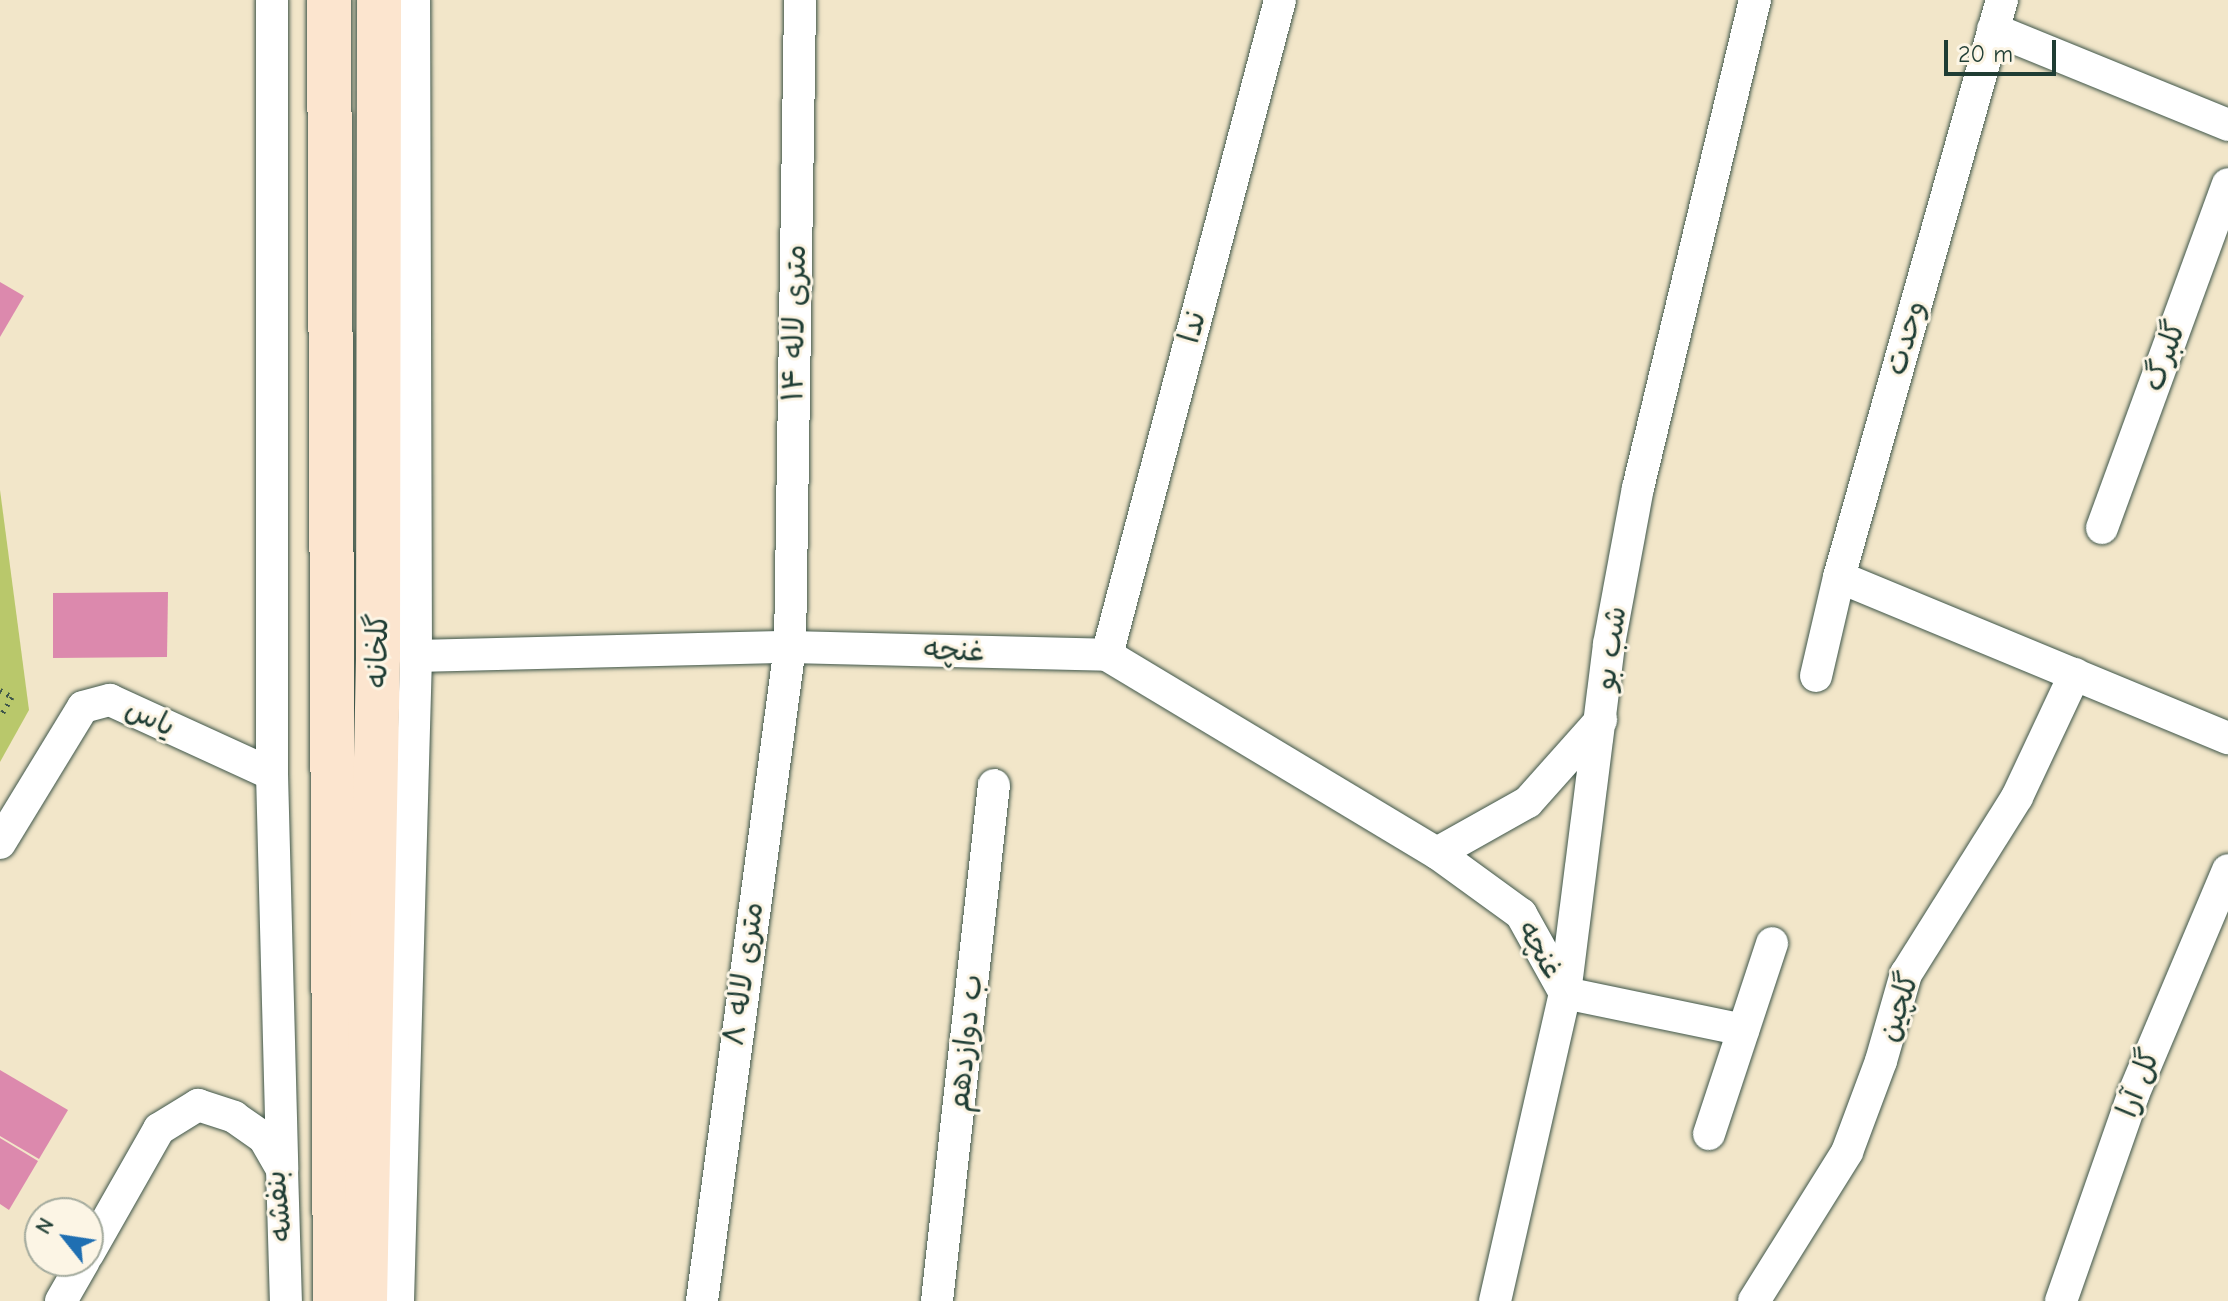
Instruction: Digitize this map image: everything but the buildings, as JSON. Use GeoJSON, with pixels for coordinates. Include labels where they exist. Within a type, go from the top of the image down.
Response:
{"type":"FeatureCollection","features":[{"type":"Feature","properties":{"kind":"main road","name":"گلخانه"},"geometry":{"type":"LineString","coordinates":[[329,0],[335,1301]]}},
{"type":"Feature","properties":{"kind":"main road","name":"گلخانه"},"geometry":{"type":"LineString","coordinates":[[365,1301],[379,642],[379,0]]}},
{"type":"Feature","properties":{"kind":"street"},"geometry":{"type":"LineString","coordinates":[[272,0],[272,774],[282,1169]]}},
{"type":"Feature","properties":{"kind":"street"},"geometry":{"type":"LineString","coordinates":[[398,1301],[416,656],[414,0]]}},
{"type":"Feature","properties":{"kind":"street","name":"۱۴ متری لاله"},"geometry":{"type":"LineString","coordinates":[[790,647],[800,0]]}},
{"type":"Feature","properties":{"kind":"street","name":"ندا"},"geometry":{"type":"LineString","coordinates":[[1107,655],[1280,0]]}},
{"type":"Feature","properties":{"kind":"street","name":"شب بو"},"geometry":{"type":"LineString","coordinates":[[1495,1301],[1565,993],[1601,720],[1638,488],[1755,0]]}},
{"type":"Feature","properties":{"kind":"street"},"geometry":{"type":"LineString","coordinates":[[1997,15],[2228,125]]}},
{"type":"Feature","properties":{"kind":"street","name":"وحدت"},"geometry":{"type":"LineString","coordinates":[[1816,676],[1839,577],[1997,15]]}},
{"type":"Feature","properties":{"kind":"street","name":"گلبرگ"},"geometry":{"type":"LineString","coordinates":[[2102,528],[2228,184]]}},
{"type":"Feature","properties":{"kind":"street"},"geometry":{"type":"LineString","coordinates":[[1839,577],[2228,738]]}},
{"type":"Feature","properties":{"kind":"street","name":"غنچه"},"geometry":{"type":"LineString","coordinates":[[416,656],[790,647],[1107,655],[1437,853],[1521,914],[1565,993]]}},
{"type":"Feature","properties":{"kind":"street","name":"۸ متری لاله"},"geometry":{"type":"LineString","coordinates":[[702,1301],[790,647]]}},
{"type":"Feature","properties":{"kind":"street","name":"گلچین"},"geometry":{"type":"LineString","coordinates":[[1754,1301],[1847,1152],[1881,1061],[1906,974],[2017,797],[2075,674]]}},
{"type":"Feature","properties":{"kind":"street","name":"یاس"},"geometry":{"type":"LineString","coordinates":[[0,843],[83,707],[110,700],[272,774]]}},
{"type":"Feature","properties":{"kind":"street"},"geometry":{"type":"LineString","coordinates":[[1437,853],[1528,802],[1601,720]]}},
{"type":"Feature","properties":{"kind":"street","name":"ب دوازدهم"},"geometry":{"type":"LineString","coordinates":[[937,1301],[994,785]]}},
{"type":"Feature","properties":{"kind":"street","name":"گل آرا"},"geometry":{"type":"LineString","coordinates":[[2061,1301],[2133,1095],[2228,870]]}},
{"type":"Feature","properties":{"kind":"street"},"geometry":{"type":"LineString","coordinates":[[1709,1134],[1772,943]]}},
{"type":"Feature","properties":{"kind":"street"},"geometry":{"type":"LineString","coordinates":[[1565,993],[1743,1030]]}},
{"type":"Feature","properties":{"kind":"street","name":"بنفشه"},"geometry":{"type":"LineString","coordinates":[[104,1226],[159,1129],[198,1105],[234,1117],[264,1138],[282,1169],[286,1301]]}},
{"type":"Feature","properties":{"kind":"street"},"geometry":{"type":"LineString","coordinates":[[61,1301],[75,1277]]}},
{"type":"Feature","properties":{"kind":"path"},"geometry":{"type":"LineString","coordinates":[[0,690],[12,697],[0,717]]}},
{"type":"Feature","properties":{"kind":"green space"},"geometry":{"type":"Polygon","coordinates":[[[0,490],[29,710],[0,762],[0,490]]]}}]}
